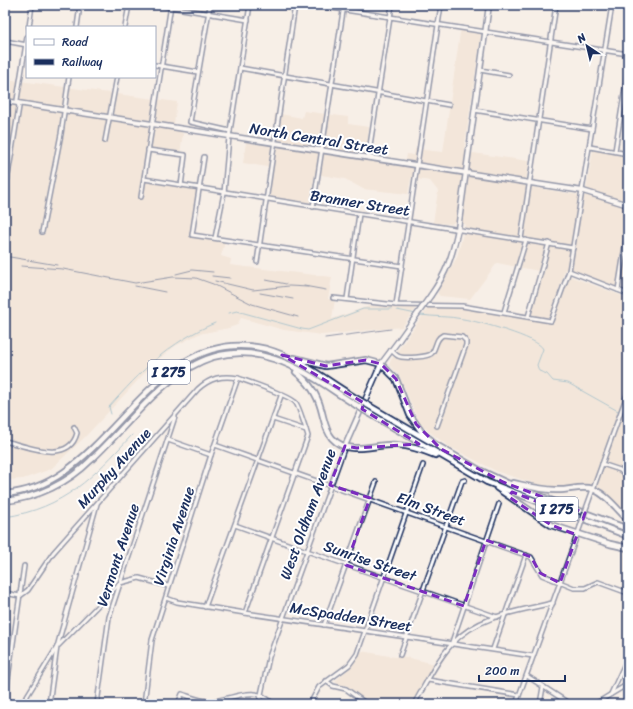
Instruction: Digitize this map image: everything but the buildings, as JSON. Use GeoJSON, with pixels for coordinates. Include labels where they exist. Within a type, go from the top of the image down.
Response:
{"type":"FeatureCollection","features":[{"type":"Feature","properties":{"kind":"highway","name":"I 275"},"geometry":{"type":"LineString","coordinates":[[5,494],[26,490],[45,483],[64,473],[96,445],[159,381],[189,359],[210,350],[239,346],[267,349],[282,355],[441,449],[503,482],[628,529]]}},
{"type":"Feature","properties":{"kind":"highway","name":"I 275"},"geometry":{"type":"LineString","coordinates":[[5,501],[29,497],[43,492],[75,474],[91,461],[167,383],[196,362],[214,356],[239,352],[256,354],[287,364],[487,482],[628,536]]}},
{"type":"Feature","properties":{"kind":"highway"},"geometry":{"type":"LineString","coordinates":[[282,355],[314,365],[326,366],[366,360],[381,364],[393,374],[410,415],[423,434],[441,449]]}},
{"type":"Feature","properties":{"kind":"highway"},"geometry":{"type":"LineString","coordinates":[[287,364],[311,386],[317,396],[329,434],[345,446],[357,448],[396,445],[421,450],[450,461]]}},
{"type":"Feature","properties":{"kind":"highway"},"geometry":{"type":"LineString","coordinates":[[487,482],[542,520],[577,535],[628,548]]}},
{"type":"Feature","properties":{"kind":"highway"},"geometry":{"type":"LineString","coordinates":[[503,482],[541,489],[593,489],[606,498],[628,520]]}},
{"type":"Feature","properties":{"kind":"main road","name":"West Oldham Avenue"},"geometry":{"type":"LineString","coordinates":[[345,446],[381,364],[431,296],[444,276],[452,256],[458,230],[489,5]]}},
{"type":"Feature","properties":{"kind":"main road","name":"North Central Street"},"geometry":{"type":"LineString","coordinates":[[5,101],[583,191],[628,205]]}},
{"type":"Feature","properties":{"kind":"street"},"geometry":{"type":"LineString","coordinates":[[29,26],[32,5]]}},
{"type":"Feature","properties":{"kind":"street"},"geometry":{"type":"LineString","coordinates":[[77,26],[80,5]]}},
{"type":"Feature","properties":{"kind":"street"},"geometry":{"type":"LineString","coordinates":[[125,26],[129,5]]}},
{"type":"Feature","properties":{"kind":"street"},"geometry":{"type":"LineString","coordinates":[[158,5],[248,20]]}},
{"type":"Feature","properties":{"kind":"street"},"geometry":{"type":"LineString","coordinates":[[210,5],[190,122],[230,131]]}},
{"type":"Feature","properties":{"kind":"street"},"geometry":{"type":"LineString","coordinates":[[215,238],[224,193],[229,137],[250,5]]}},
{"type":"Feature","properties":{"kind":"street"},"geometry":{"type":"LineString","coordinates":[[257,262],[295,5]]}},
{"type":"Feature","properties":{"kind":"street"},"geometry":{"type":"LineString","coordinates":[[313,5],[628,54]]}},
{"type":"Feature","properties":{"kind":"street"},"geometry":{"type":"LineString","coordinates":[[313,207],[344,5]]}},
{"type":"Feature","properties":{"kind":"street"},"geometry":{"type":"LineString","coordinates":[[368,158],[392,5]]}},
{"type":"Feature","properties":{"kind":"street"},"geometry":{"type":"LineString","coordinates":[[396,305],[441,5]]}},
{"type":"Feature","properties":{"kind":"street"},"geometry":{"type":"LineString","coordinates":[[521,239],[556,5]]}},
{"type":"Feature","properties":{"kind":"street"},"geometry":{"type":"LineString","coordinates":[[333,298],[396,305],[462,306],[528,316],[550,321],[569,271],[612,5]]}},
{"type":"Feature","properties":{"kind":"street"},"geometry":{"type":"LineString","coordinates":[[141,197],[170,6]]}},
{"type":"Feature","properties":{"kind":"street"},"geometry":{"type":"LineString","coordinates":[[5,41],[26,45],[17,100],[19,107],[5,194]]}},
{"type":"Feature","properties":{"kind":"street"},"geometry":{"type":"LineString","coordinates":[[156,65],[198,72]]}},
{"type":"Feature","properties":{"kind":"street"},"geometry":{"type":"LineString","coordinates":[[240,68],[449,105]]}},
{"type":"Feature","properties":{"kind":"street"},"geometry":{"type":"LineString","coordinates":[[614,151],[628,69]]}},
{"type":"Feature","properties":{"kind":"street"},"geometry":{"type":"LineString","coordinates":[[480,70],[509,75]]}},
{"type":"Feature","properties":{"kind":"street"},"geometry":{"type":"LineString","coordinates":[[42,232],[69,78]]}},
{"type":"Feature","properties":{"kind":"street"},"geometry":{"type":"LineString","coordinates":[[105,141],[117,78]]}},
{"type":"Feature","properties":{"kind":"street"},"geometry":{"type":"LineString","coordinates":[[474,110],[592,129]]}},
{"type":"Feature","properties":{"kind":"street"},"geometry":{"type":"LineString","coordinates":[[590,147],[628,154]]}},
{"type":"Feature","properties":{"kind":"street"},"geometry":{"type":"LineString","coordinates":[[148,150],[185,156],[181,186]]}},
{"type":"Feature","properties":{"kind":"street"},"geometry":{"type":"LineString","coordinates":[[5,155],[10,156]]}},
{"type":"Feature","properties":{"kind":"street"},"geometry":{"type":"LineString","coordinates":[[204,157],[198,188],[192,235],[402,266]]}},
{"type":"Feature","properties":{"kind":"street","name":"Branner Street"},"geometry":{"type":"LineString","coordinates":[[144,179],[573,248]]}},
{"type":"Feature","properties":{"kind":"street"},"geometry":{"type":"LineString","coordinates":[[347,299],[359,214]]}},
{"type":"Feature","properties":{"kind":"street"},"geometry":{"type":"LineString","coordinates":[[618,290],[628,227]]}},
{"type":"Feature","properties":{"kind":"street"},"geometry":{"type":"LineString","coordinates":[[504,312],[526,240]]}},
{"type":"Feature","properties":{"kind":"street"},"geometry":{"type":"LineString","coordinates":[[528,316],[549,243]]}},
{"type":"Feature","properties":{"kind":"street"},"geometry":{"type":"LineString","coordinates":[[569,271],[628,294]]}},
{"type":"Feature","properties":{"kind":"street"},"geometry":{"type":"LineString","coordinates":[[391,350],[398,356],[403,357],[428,356],[432,353],[437,340],[443,335],[462,337],[466,341],[447,403],[437,426]]}},
{"type":"Feature","properties":{"kind":"street","name":"Murphy Avenue"},"geometry":{"type":"LineString","coordinates":[[20,596],[28,590],[53,553],[97,502],[205,382],[222,376],[238,378]]}},
{"type":"Feature","properties":{"kind":"street"},"geometry":{"type":"LineString","coordinates":[[238,378],[281,396],[293,399],[299,408],[302,422],[308,436],[245,613]]}},
{"type":"Feature","properties":{"kind":"street","name":"Virginia Avenue"},"geometry":{"type":"LineString","coordinates":[[144,704],[152,640],[211,455],[238,378]]}},
{"type":"Feature","properties":{"kind":"street"},"geometry":{"type":"LineString","coordinates":[[516,704],[554,603],[628,392]]}},
{"type":"Feature","properties":{"kind":"street"},"geometry":{"type":"LineString","coordinates":[[205,607],[281,396]]}},
{"type":"Feature","properties":{"kind":"street","name":"Vermont Avenue"},"geometry":{"type":"LineString","coordinates":[[97,704],[109,617],[176,416]]}},
{"type":"Feature","properties":{"kind":"street"},"geometry":{"type":"LineString","coordinates":[[5,426],[6,419]]}},
{"type":"Feature","properties":{"kind":"street"},"geometry":{"type":"LineString","coordinates":[[273,420],[306,430]]}},
{"type":"Feature","properties":{"kind":"street"},"geometry":{"type":"LineString","coordinates":[[5,441],[53,452],[66,448],[77,436]]}},
{"type":"Feature","properties":{"kind":"street"},"geometry":{"type":"LineString","coordinates":[[168,440],[211,455]]}},
{"type":"Feature","properties":{"kind":"street","name":"Elm Street"},"geometry":{"type":"LineString","coordinates":[[215,444],[294,473],[407,511],[526,555]]}},
{"type":"Feature","properties":{"kind":"street","name":"West Oldham Avenue"},"geometry":{"type":"LineString","coordinates":[[259,704],[268,657],[284,618],[345,446]]}},
{"type":"Feature","properties":{"kind":"street"},"geometry":{"type":"LineString","coordinates":[[602,464],[620,470],[628,478]]}},
{"type":"Feature","properties":{"kind":"street"},"geometry":{"type":"LineString","coordinates":[[310,704],[319,687],[349,665],[357,654],[423,465]]}},
{"type":"Feature","properties":{"kind":"street"},"geometry":{"type":"LineString","coordinates":[[400,655],[462,481],[464,480]]}},
{"type":"Feature","properties":{"kind":"street"},"geometry":{"type":"LineString","coordinates":[[324,625],[376,482]]}},
{"type":"Feature","properties":{"kind":"street"},"geometry":{"type":"LineString","coordinates":[[49,704],[57,647],[97,502]]}},
{"type":"Feature","properties":{"kind":"street"},"geometry":{"type":"LineString","coordinates":[[414,704],[451,644],[499,504]]}},
{"type":"Feature","properties":{"kind":"street","name":"Sunrise Street"},"geometry":{"type":"LineString","coordinates":[[235,525],[307,552],[497,617]]}},
{"type":"Feature","properties":{"kind":"street"},"geometry":{"type":"LineString","coordinates":[[492,649],[503,615],[526,555],[532,558],[542,575],[560,583],[577,589],[602,582],[628,592]]}},
{"type":"Feature","properties":{"kind":"street"},"geometry":{"type":"LineString","coordinates":[[5,700],[24,566]]}},
{"type":"Feature","properties":{"kind":"street"},"geometry":{"type":"LineString","coordinates":[[22,704],[57,647],[120,583],[139,578],[168,586]]}},
{"type":"Feature","properties":{"kind":"street"},"geometry":{"type":"LineString","coordinates":[[5,593],[20,596]]}},
{"type":"Feature","properties":{"kind":"street","name":"McSpadden Street"},"geometry":{"type":"LineString","coordinates":[[166,598],[177,602],[205,607],[533,656]]}},
{"type":"Feature","properties":{"kind":"street"},"geometry":{"type":"LineString","coordinates":[[451,644],[475,625],[503,615],[554,603]]}},
{"type":"Feature","properties":{"kind":"street"},"geometry":{"type":"LineString","coordinates":[[611,694],[628,657]]}},
{"type":"Feature","properties":{"kind":"street"},"geometry":{"type":"LineString","coordinates":[[527,676],[570,704]]}},
{"type":"Feature","properties":{"kind":"street"},"geometry":{"type":"LineString","coordinates":[[428,680],[519,695]]}},
{"type":"Feature","properties":{"kind":"street"},"geometry":{"type":"LineString","coordinates":[[326,681],[333,686],[346,689],[364,702],[363,704]]}},
{"type":"Feature","properties":{"kind":"street"},"geometry":{"type":"LineString","coordinates":[[595,704],[628,684]]}},
{"type":"Feature","properties":{"kind":"street"},"geometry":{"type":"LineString","coordinates":[[540,704],[543,687]]}},
{"type":"Feature","properties":{"kind":"street"},"geometry":{"type":"LineString","coordinates":[[178,704],[182,694],[196,699],[210,701],[243,693],[267,696],[273,704]]}},
{"type":"Feature","properties":{"kind":"highlighted area"},"geometry":{"type":"Polygon","coordinates":[[[282,355],[326,366],[366,360],[381,364],[396,379],[416,424],[441,449],[503,482],[585,513],[583,519],[512,492],[509,497],[551,525],[577,535],[560,583],[540,573],[531,557],[486,540],[464,606],[346,565],[370,498],[330,485],[345,446],[357,448],[419,444],[362,409],[364,403],[282,355]]]}},
{"type":"Feature","properties":{"kind":"shaded area"},"geometry":{"type":"Polygon","coordinates":[[[461,26],[482,29],[464,150],[473,153],[529,161],[525,186],[585,196],[593,150],[628,156],[628,292],[565,269],[552,314],[549,317],[544,318],[527,313],[539,271],[497,263],[470,299],[440,296],[438,292],[457,257],[465,226],[464,224],[455,222],[451,224],[433,223],[438,191],[430,181],[411,178],[408,194],[363,189],[345,179],[315,174],[309,203],[269,196],[273,168],[243,163],[246,142],[271,146],[275,113],[302,118],[304,111],[348,117],[348,124],[369,127],[366,160],[405,167],[407,154],[414,155],[415,149],[443,152],[461,26]]]}},
{"type":"Feature","properties":{"kind":"shaded area"},"geometry":{"type":"Polygon","coordinates":[[[5,79],[177,102],[174,123],[183,134],[180,153],[147,149],[143,180],[197,189],[190,237],[225,242],[221,256],[231,259],[230,265],[332,277],[328,299],[335,299],[332,319],[369,306],[417,307],[402,327],[322,335],[284,330],[241,318],[237,325],[199,334],[175,346],[155,362],[85,437],[51,469],[23,479],[5,480],[5,79]]]}},
{"type":"Feature","properties":{"kind":"shaded area"},"geometry":{"type":"Polygon","coordinates":[[[569,276],[628,298],[628,516],[600,487],[585,484],[559,487],[536,484],[498,472],[448,446],[427,430],[417,418],[399,375],[389,365],[428,308],[459,308],[551,323],[569,276]]]}},
{"type":"Feature","properties":{"kind":"shaded area"},"geometry":{"type":"Polygon","coordinates":[[[361,651],[395,657],[401,656],[435,664],[411,704],[366,704],[367,703],[346,685],[339,685],[335,681],[352,666],[361,651]]]}},
{"type":"Feature","properties":{"kind":"waterway"},"geometry":{"type":"LineString","coordinates":[[229,313],[237,311],[308,330],[363,309],[391,309]]}},
{"type":"Feature","properties":{"kind":"waterway"},"geometry":{"type":"LineString","coordinates":[[397,310],[416,314]]}},
{"type":"Feature","properties":{"kind":"waterway"},"geometry":{"type":"LineString","coordinates":[[420,315],[470,320],[493,326],[531,340],[543,349],[537,365],[539,371],[547,374],[553,381],[568,383],[618,411]]}},
{"type":"Feature","properties":{"kind":"waterway"},"geometry":{"type":"LineString","coordinates":[[111,414],[109,407],[144,370],[170,348],[215,323]]}},
{"type":"Feature","properties":{"kind":"waterway"},"geometry":{"type":"LineString","coordinates":[[5,517],[26,513],[61,498],[90,477],[132,435]]}},
{"type":"Feature","properties":{"kind":"railway"},"geometry":{"type":"LineString","coordinates":[[10,257],[57,265]]}},
{"type":"Feature","properties":{"kind":"railway"},"geometry":{"type":"LineString","coordinates":[[21,266],[63,269],[135,283],[173,277],[196,278],[213,284],[252,304],[298,317]]}},
{"type":"Feature","properties":{"kind":"railway"},"geometry":{"type":"LineString","coordinates":[[176,274],[192,270],[213,272]]}},
{"type":"Feature","properties":{"kind":"railway"},"geometry":{"type":"LineString","coordinates":[[212,276],[230,278]]}},
{"type":"Feature","properties":{"kind":"railway"},"geometry":{"type":"LineString","coordinates":[[266,280],[286,284]]}},
{"type":"Feature","properties":{"kind":"railway"},"geometry":{"type":"LineString","coordinates":[[215,281],[253,290],[289,286],[308,287]]}},
{"type":"Feature","properties":{"kind":"railway"},"geometry":{"type":"LineString","coordinates":[[135,286],[165,292]]}},
{"type":"Feature","properties":{"kind":"railway"},"geometry":{"type":"LineString","coordinates":[[304,286],[326,290]]}},
{"type":"Feature","properties":{"kind":"railway"},"geometry":{"type":"LineString","coordinates":[[260,293],[293,299]]}},
{"type":"Feature","properties":{"kind":"railway"},"geometry":{"type":"LineString","coordinates":[[325,338],[391,329]]}}]}
